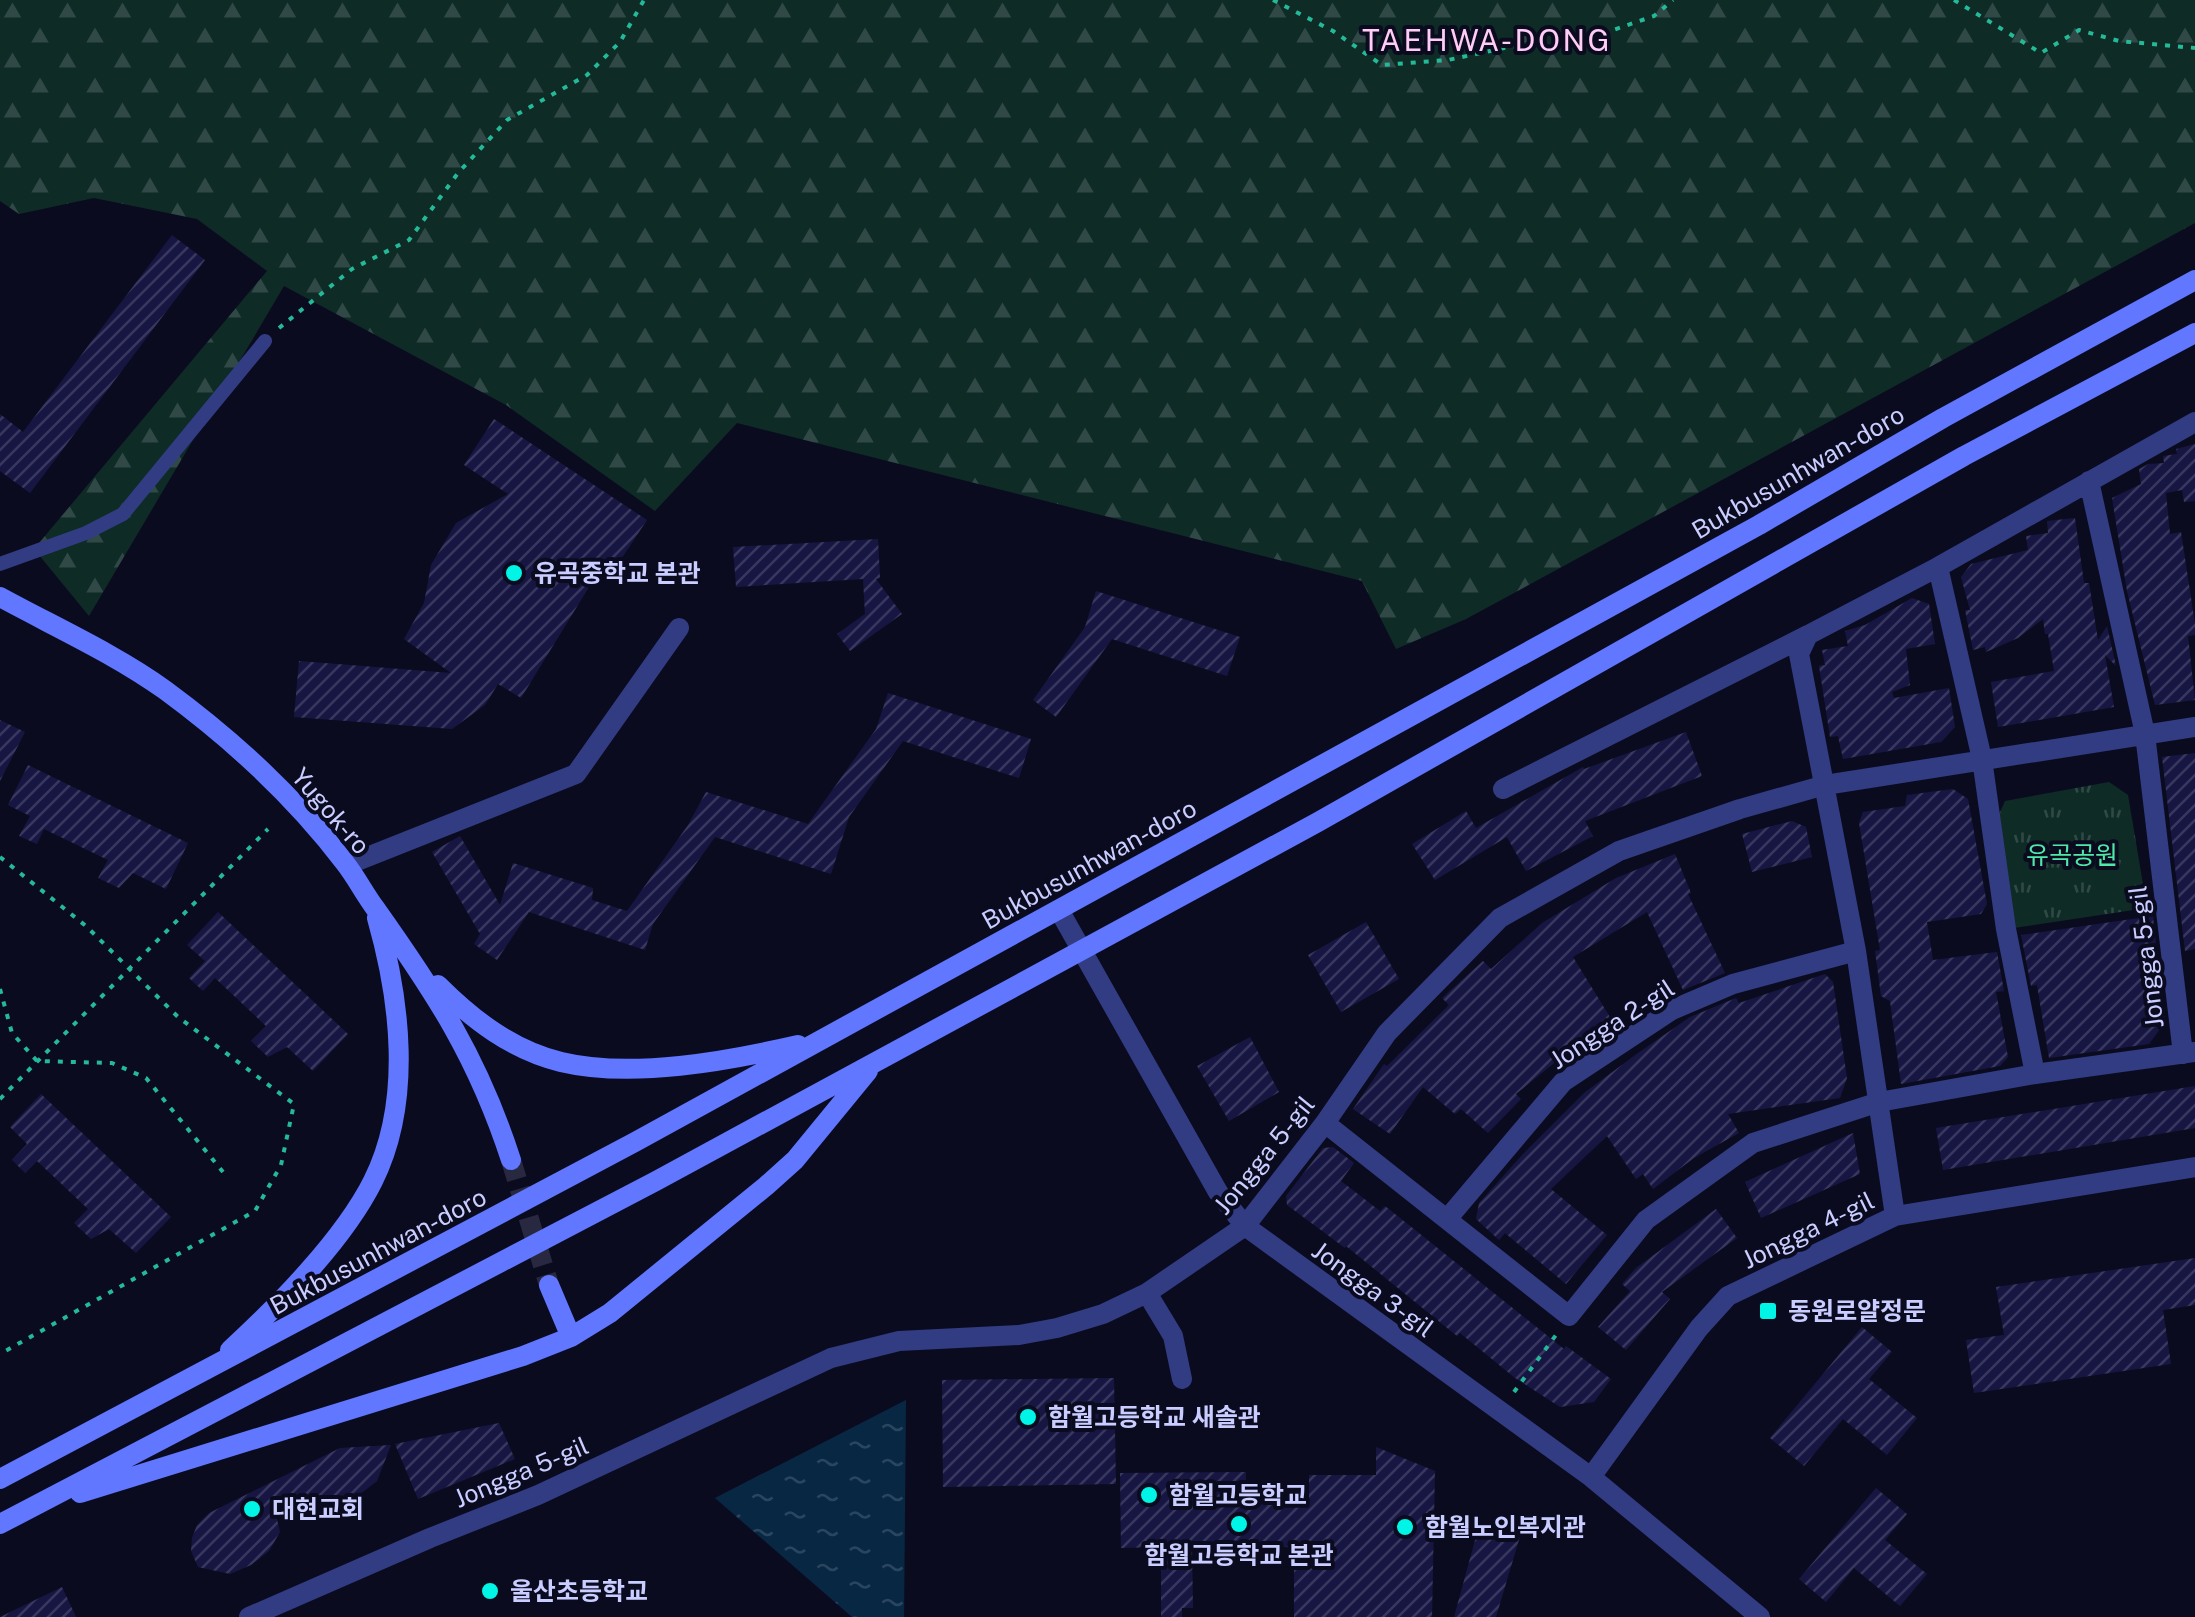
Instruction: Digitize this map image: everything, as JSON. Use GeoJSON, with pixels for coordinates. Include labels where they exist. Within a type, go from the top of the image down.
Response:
{"type":"FeatureCollection","features":[{"type":"Feature","properties":{"kind":"main road","name":"Bukbusunhwan-doro"},"geometry":{"type":"LineString","coordinates":[[0,1479],[1059,910],[2195,280]]}},
{"type":"Feature","properties":{"kind":"main road"},"geometry":{"type":"LineString","coordinates":[[0,1524],[586,1218],[1082,951],[1488,727],[1964,456],[2195,333]]}},
{"type":"Feature","properties":{"kind":"main road","name":"Yugok-ro"},"geometry":{"type":"LineString","coordinates":[[0,597],[161,687],[220,732],[303,811],[347,865],[414,960],[464,1042],[492,1104],[511,1160]]}},
{"type":"Feature","properties":{"kind":"main road"},"geometry":{"type":"LineString","coordinates":[[209,1369],[298,1280],[342,1228],[374,1180],[390,1133],[398,1039],[390,973],[374,906]]}},
{"type":"Feature","properties":{"kind":"main road"},"geometry":{"type":"LineString","coordinates":[[414,960],[475,1020],[517,1045],[562,1062],[611,1067],[687,1064],[824,1038]]}},
{"type":"Feature","properties":{"kind":"main road"},"geometry":{"type":"LineString","coordinates":[[21,1513],[523,1356],[571,1337],[610,1313],[795,1160],[876,1062]]}},
{"type":"Feature","properties":{"kind":"main road"},"geometry":{"type":"LineString","coordinates":[[549,1284],[571,1337]]}},
{"type":"Feature","properties":{"kind":"street"},"geometry":{"type":"LineString","coordinates":[[1503,790],[1938,566],[2195,422]]}},
{"type":"Feature","properties":{"kind":"street","name":"Jongga 5-gil"},"geometry":{"type":"LineString","coordinates":[[2090,481],[2145,734],[2189,1053]]}},
{"type":"Feature","properties":{"kind":"street"},"geometry":{"type":"LineString","coordinates":[[1938,566],[1982,760],[2006,929],[2035,1074]]}},
{"type":"Feature","properties":{"kind":"street"},"geometry":{"type":"LineString","coordinates":[[347,865],[576,774],[678,628]]}},
{"type":"Feature","properties":{"kind":"street"},"geometry":{"type":"LineString","coordinates":[[1808,635],[1799,654],[1856,951],[1895,1216]]}},
{"type":"Feature","properties":{"kind":"street","name":"Jongga 5-gil"},"geometry":{"type":"LineString","coordinates":[[249,1617],[538,1495],[831,1358],[900,1341],[1019,1335],[1057,1328],[1103,1314],[1147,1292],[1245,1226],[1324,1123],[1386,1033],[1500,918],[1619,851],[1740,808],[1825,785],[2195,727]]}},
{"type":"Feature","properties":{"kind":"street","name":"Jongga 3-gil"},"geometry":{"type":"LineString","coordinates":[[1059,910],[1218,1192],[1245,1226],[1591,1478],[1760,1617]]}},
{"type":"Feature","properties":{"kind":"street","name":"Jongga 2-gil"},"geometry":{"type":"LineString","coordinates":[[1448,1218],[1564,1082],[1672,1010],[1734,984],[1856,951]]}},
{"type":"Feature","properties":{"kind":"street"},"geometry":{"type":"LineString","coordinates":[[1324,1123],[1569,1316],[1646,1220],[1753,1143],[1878,1102],[2035,1074],[2189,1053]]}},
{"type":"Feature","properties":{"kind":"street","name":"Jongga 4-gil"},"geometry":{"type":"LineString","coordinates":[[1591,1478],[1699,1328],[1728,1296],[1895,1216],[2195,1167]]}},
{"type":"Feature","properties":{"kind":"street"},"geometry":{"type":"LineString","coordinates":[[1147,1292],[1172,1336],[1182,1379]]}},
{"type":"Feature","properties":{"kind":"lane"},"geometry":{"type":"LineString","coordinates":[[0,564],[86,534],[123,514],[265,341]]}},
{"type":"Feature","properties":{"kind":"path"},"geometry":{"type":"LineString","coordinates":[[265,341],[352,270],[409,240],[458,173],[507,120],[587,76],[620,42],[644,0]]}},
{"type":"Feature","properties":{"kind":"path"},"geometry":{"type":"LineString","coordinates":[[1274,0],[1334,32],[1382,65],[1448,60],[1504,48],[1584,40],[1654,16],[1673,0]]}},
{"type":"Feature","properties":{"kind":"path"},"geometry":{"type":"LineString","coordinates":[[1954,0],[2041,54],[2079,30],[2119,41],[2195,48]]}},
{"type":"Feature","properties":{"kind":"path"},"geometry":{"type":"LineString","coordinates":[[0,1098],[268,829]]}},
{"type":"Feature","properties":{"kind":"path"},"geometry":{"type":"LineString","coordinates":[[0,857],[86,926],[178,1017],[294,1104],[281,1165],[255,1211],[0,1354]]}},
{"type":"Feature","properties":{"kind":"path"},"geometry":{"type":"LineString","coordinates":[[0,989],[12,1032],[37,1061],[112,1063],[146,1078],[223,1172]]}},
{"type":"Feature","properties":{"kind":"path"},"geometry":{"type":"LineString","coordinates":[[1499,1412],[1569,1316]]}},
{"type":"Feature","properties":{"kind":"green space"},"geometry":{"type":"Polygon","coordinates":[[[0,0],[2195,0],[2195,223],[1466,619],[1396,649],[1362,581],[737,423],[655,511],[506,405],[284,286],[89,616],[34,549],[267,271],[197,219],[94,198],[19,214],[0,201],[0,0]]]}},
{"type":"Feature","properties":{"kind":"green space","name":"유곡공원"},"geometry":{"type":"Polygon","coordinates":[[[2109,782],[2128,795],[2147,908],[2014,928],[1997,819],[2005,801],[2109,782]]]}},
{"type":"Feature","properties":{"kind":"water"},"geometry":{"type":"Polygon","coordinates":[[[906,1400],[904,1617],[852,1617],[715,1498],[906,1400]]]}},
{"type":"Feature","properties":{"kind":"building"},"geometry":{"type":"Polygon","coordinates":[[[172,235],[205,260],[30,493],[0,471],[0,414],[23,432],[172,235]]]}},
{"type":"Feature","properties":{"kind":"building","name":"유곡중학교 본관"},"geometry":{"type":"Polygon","coordinates":[[[494,419],[647,520],[610,576],[600,569],[521,698],[498,684],[485,705],[452,729],[294,717],[299,661],[451,673],[404,639],[424,603],[431,565],[456,523],[508,494],[464,465],[494,419]]]}},
{"type":"Feature","properties":{"kind":"building"},"geometry":{"type":"Polygon","coordinates":[[[2195,444],[2195,501],[2184,502],[2182,490],[2166,493],[2170,534],[2181,532],[2195,624],[2195,635],[2188,636],[2195,700],[2155,705],[2127,591],[2112,498],[2141,484],[2139,469],[2164,463],[2163,456],[2177,454],[2176,449],[2195,444]]]}},
{"type":"Feature","properties":{"kind":"building"},"geometry":{"type":"Polygon","coordinates":[[[2075,518],[2084,583],[2089,583],[2098,640],[2107,626],[2116,666],[2105,655],[2114,707],[1998,727],[1991,682],[2054,671],[2048,634],[2043,619],[2018,638],[1986,652],[1985,647],[1973,650],[1965,610],[1970,610],[1961,577],[1971,564],[2028,550],[2026,536],[2048,533],[2047,521],[2075,518]]]}},
{"type":"Feature","properties":{"kind":"building"},"geometry":{"type":"Polygon","coordinates":[[[878,539],[880,578],[876,579],[902,614],[850,651],[837,634],[865,614],[863,579],[736,587],[733,547],[878,539]]]}},
{"type":"Feature","properties":{"kind":"building"},"geometry":{"type":"Polygon","coordinates":[[[1096,591],[1240,637],[1227,676],[1112,639],[1056,717],[1033,700],[1085,627],[1096,591]]]}},
{"type":"Feature","properties":{"kind":"building"},"geometry":{"type":"Polygon","coordinates":[[[1912,598],[1929,604],[1935,644],[1906,649],[1910,685],[1892,692],[1894,698],[1949,688],[1955,727],[1941,742],[1843,759],[1838,736],[1830,737],[1819,666],[1825,665],[1822,650],[1848,646],[1845,631],[1865,625],[1912,598]]]}},
{"type":"Feature","properties":{"kind":"building"},"geometry":{"type":"Polygon","coordinates":[[[888,693],[1031,739],[1019,778],[903,741],[849,817],[831,874],[715,837],[653,924],[645,950],[529,912],[497,960],[474,944],[480,934],[432,852],[460,836],[500,905],[513,863],[593,888],[592,900],[627,911],[688,825],[706,792],[808,824],[876,729],[888,693]]]}},
{"type":"Feature","properties":{"kind":"building"},"geometry":{"type":"Polygon","coordinates":[[[0,720],[25,732],[0,781],[0,720]]]}},
{"type":"Feature","properties":{"kind":"building"},"geometry":{"type":"Polygon","coordinates":[[[1686,732],[1702,776],[1585,821],[1593,836],[1526,871],[1507,837],[1435,880],[1412,844],[1466,811],[1476,828],[1583,767],[1686,732]]]}},
{"type":"Feature","properties":{"kind":"building"},"geometry":{"type":"Polygon","coordinates":[[[2195,753],[2195,949],[2185,951],[2162,757],[2195,753]]]}},
{"type":"Feature","properties":{"kind":"building"},"geometry":{"type":"Polygon","coordinates":[[[28,765],[188,843],[166,889],[133,873],[119,888],[98,878],[108,860],[44,829],[37,844],[19,836],[30,816],[8,805],[28,765]]]}},
{"type":"Feature","properties":{"kind":"building"},"geometry":{"type":"Polygon","coordinates":[[[1953,789],[1968,799],[1987,904],[1981,914],[1927,922],[1933,960],[1997,952],[2004,991],[1996,992],[2008,1057],[2000,1066],[1901,1084],[1890,1001],[1881,996],[1875,951],[1880,950],[1859,823],[1863,812],[1905,806],[1907,795],[1953,789]]]}},
{"type":"Feature","properties":{"kind":"building"},"geometry":{"type":"Polygon","coordinates":[[[1792,821],[1806,827],[1812,857],[1752,872],[1742,834],[1792,821]]]}},
{"type":"Feature","properties":{"kind":"building"},"geometry":{"type":"Polygon","coordinates":[[[1675,854],[1691,893],[1688,894],[1725,973],[1683,990],[1647,912],[1573,957],[1613,1022],[1516,1094],[1521,1099],[1488,1133],[1461,1109],[1455,1114],[1423,1087],[1390,1134],[1353,1109],[1384,1064],[1387,1066],[1449,1005],[1442,998],[1483,961],[1491,969],[1542,923],[1616,878],[1675,854]]]}},
{"type":"Feature","properties":{"kind":"building"},"geometry":{"type":"Polygon","coordinates":[[[218,912],[348,1034],[313,1071],[287,1047],[268,1057],[251,1041],[266,1026],[215,978],[203,991],[189,978],[205,961],[187,945],[218,912]]]}},
{"type":"Feature","properties":{"kind":"building"},"geometry":{"type":"Polygon","coordinates":[[[2153,916],[2157,955],[2147,956],[2152,992],[2162,991],[2165,1022],[2149,1044],[2049,1058],[2037,985],[2031,986],[2021,935],[2153,916]]]}},
{"type":"Feature","properties":{"kind":"building"},"geometry":{"type":"Polygon","coordinates":[[[1366,922],[1399,979],[1341,1012],[1308,955],[1366,922]]]}},
{"type":"Feature","properties":{"kind":"building"},"geometry":{"type":"Polygon","coordinates":[[[1825,974],[1833,982],[1847,1078],[1840,1098],[1728,1114],[1739,1133],[1694,1158],[1653,1189],[1643,1174],[1636,1179],[1607,1136],[1551,1189],[1607,1235],[1566,1284],[1505,1233],[1499,1240],[1476,1219],[1479,1203],[1523,1154],[1584,1093],[1638,1053],[1690,1017],[1736,998],[1739,1003],[1825,974]]]}},
{"type":"Feature","properties":{"kind":"building"},"geometry":{"type":"Polygon","coordinates":[[[1250,1037],[1279,1092],[1229,1121],[1197,1066],[1250,1037]]]}},
{"type":"Feature","properties":{"kind":"building"},"geometry":{"type":"Polygon","coordinates":[[[2195,1086],[2195,1128],[1943,1170],[1936,1128],[2195,1086]]]}},
{"type":"Feature","properties":{"kind":"building"},"geometry":{"type":"Polygon","coordinates":[[[41,1094],[171,1217],[136,1253],[109,1229],[91,1239],[74,1223],[88,1209],[37,1161],[25,1173],[12,1160],[27,1144],[10,1127],[41,1094]]]}},
{"type":"Feature","properties":{"kind":"building"},"geometry":{"type":"Polygon","coordinates":[[[1853,1133],[1860,1174],[1761,1218],[1745,1182],[1853,1133]]]}},
{"type":"Feature","properties":{"kind":"building"},"geometry":{"type":"Polygon","coordinates":[[[1333,1147],[1354,1163],[1341,1181],[1380,1211],[1385,1206],[1564,1349],[1566,1346],[1611,1379],[1594,1402],[1560,1407],[1515,1378],[1460,1333],[1457,1336],[1346,1246],[1287,1205],[1286,1196],[1323,1148],[1333,1147]]]}},
{"type":"Feature","properties":{"kind":"building"},"geometry":{"type":"Polygon","coordinates":[[[1716,1209],[1737,1238],[1662,1292],[1670,1299],[1626,1350],[1598,1327],[1630,1291],[1622,1284],[1636,1268],[1716,1209]]]}},
{"type":"Feature","properties":{"kind":"building"},"geometry":{"type":"Polygon","coordinates":[[[2195,1258],[2195,1305],[2163,1310],[2171,1364],[1974,1393],[1966,1340],[2004,1335],[1996,1287],[2195,1258]]]}},
{"type":"Feature","properties":{"kind":"building"},"geometry":{"type":"Polygon","coordinates":[[[1862,1327],[1892,1352],[1869,1379],[1917,1418],[1887,1455],[1843,1419],[1804,1466],[1770,1438],[1862,1327]]]}},
{"type":"Feature","properties":{"kind":"building","name":"함월고등학교 새솔관"},"geometry":{"type":"Polygon","coordinates":[[[1114,1378],[1116,1484],[943,1487],[942,1380],[1114,1378]]]}},
{"type":"Feature","properties":{"kind":"building"},"geometry":{"type":"Polygon","coordinates":[[[499,1423],[515,1459],[418,1499],[395,1444],[499,1423]]]}},
{"type":"Feature","properties":{"kind":"building","name":"대현교회"},"geometry":{"type":"Polygon","coordinates":[[[391,1445],[377,1481],[346,1505],[324,1513],[314,1498],[276,1515],[280,1532],[269,1551],[230,1574],[198,1567],[191,1551],[192,1538],[197,1525],[209,1513],[340,1448],[391,1445]]]}},
{"type":"Feature","properties":{"kind":"building","name":"함월고등학교 본관"},"geometry":{"type":"Polygon","coordinates":[[[1376,1447],[1435,1471],[1432,1617],[1294,1617],[1294,1547],[1192,1548],[1193,1608],[1182,1608],[1182,1617],[1161,1617],[1161,1547],[1121,1548],[1120,1473],[1246,1472],[1246,1500],[1309,1500],[1309,1475],[1376,1475],[1376,1447]]]}},
{"type":"Feature","properties":{"kind":"building"},"geometry":{"type":"Polygon","coordinates":[[[1876,1488],[1907,1514],[1885,1540],[1927,1574],[1900,1606],[1854,1568],[1826,1602],[1799,1579],[1876,1488]]]}},
{"type":"Feature","properties":{"kind":"building"},"geometry":{"type":"Polygon","coordinates":[[[1480,1522],[1521,1533],[1496,1617],[1454,1617],[1480,1522]]]}},
{"type":"Feature","properties":{"kind":"building"},"geometry":{"type":"Polygon","coordinates":[[[62,1587],[76,1617],[0,1617],[62,1587]]]}},
{"type":"Feature","properties":{"kind":"tunnel"},"geometry":{"type":"LineString","coordinates":[[511,1160],[549,1285]]}},
{"type":"Feature","properties":{"kind":"place","name":"유곡중학교 본관"},"geometry":{"type":"Point","coordinates":[514,573]}},
{"type":"Feature","properties":{"kind":"place","name":"동원로얄정문"},"geometry":{"type":"Point","coordinates":[1768,1311]}},
{"type":"Feature","properties":{"kind":"place","name":"함월고등학교 새솔관"},"geometry":{"type":"Point","coordinates":[1028,1417]}},
{"type":"Feature","properties":{"kind":"place","name":"함월고등학교"},"geometry":{"type":"Point","coordinates":[1149,1495]}},
{"type":"Feature","properties":{"kind":"place","name":"대현교회"},"geometry":{"type":"Point","coordinates":[252,1509]}},
{"type":"Feature","properties":{"kind":"place","name":"함월고등학교 본관"},"geometry":{"type":"Point","coordinates":[1239,1524]}},
{"type":"Feature","properties":{"kind":"place","name":"함월노인복지관"},"geometry":{"type":"Point","coordinates":[1405,1527]}},
{"type":"Feature","properties":{"kind":"place","name":"울산초등학교"},"geometry":{"type":"Point","coordinates":[490,1591]}},
{"type":"Feature","properties":{"kind":"district","name":"TAEHWA-DONG"},"geometry":{"type":"Point","coordinates":[1487,41]}}]}
